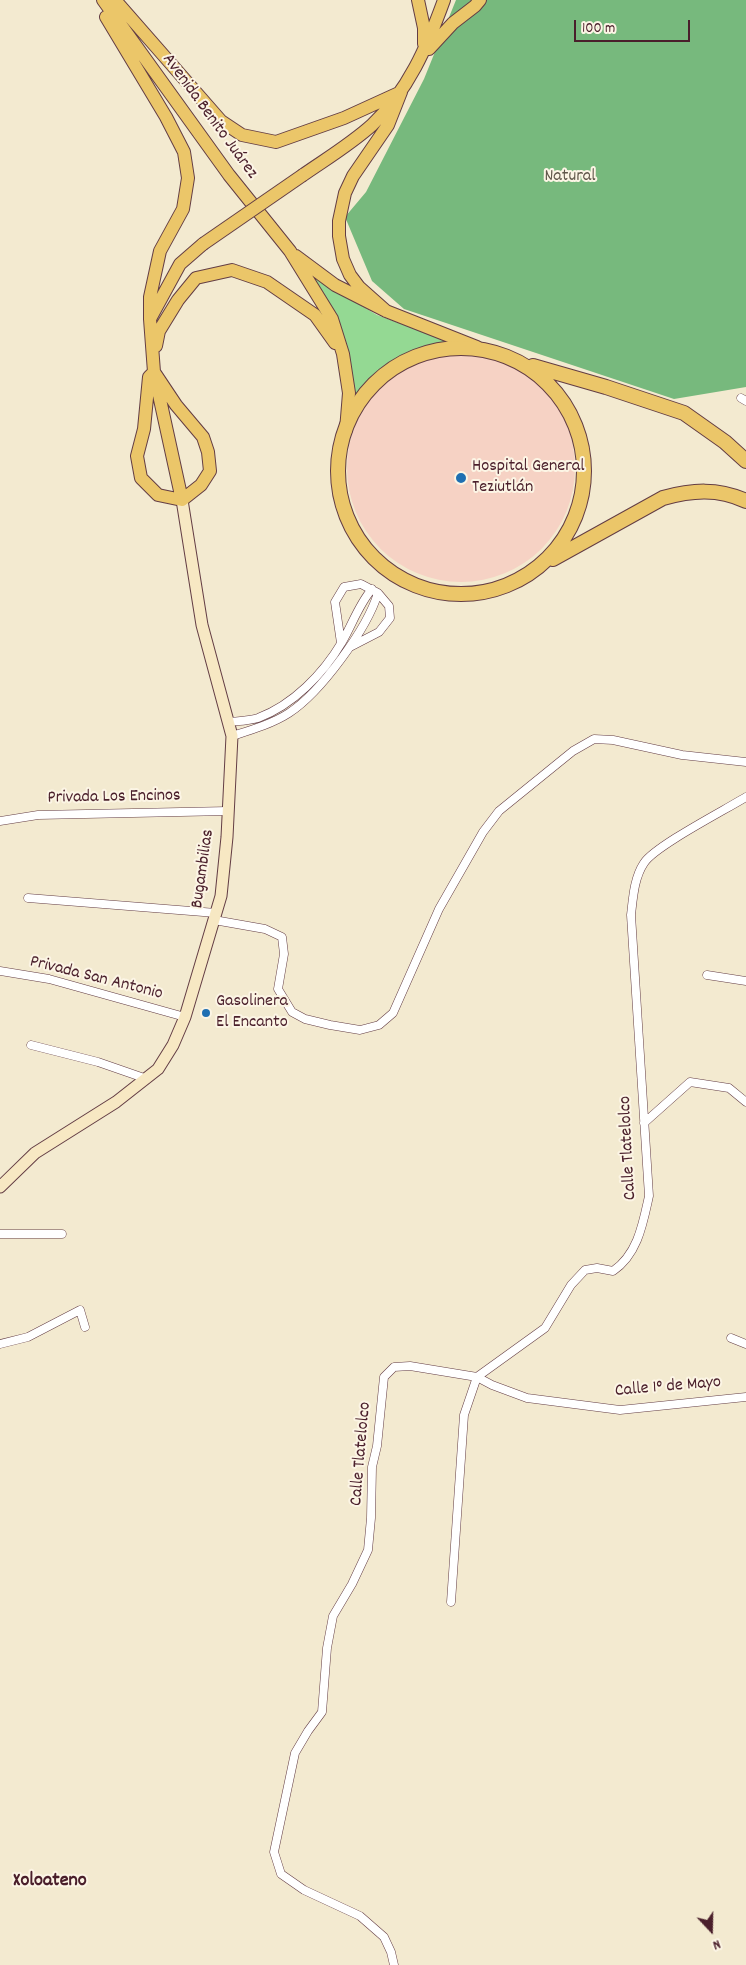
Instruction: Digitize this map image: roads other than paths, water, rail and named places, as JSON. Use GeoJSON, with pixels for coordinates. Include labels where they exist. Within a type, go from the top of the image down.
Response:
{"type":"FeatureCollection","features":[{"type":"Feature","properties":{"kind":"highway"},"geometry":{"type":"LineString","coordinates":[[746,461],[725,442],[684,414],[606,387],[529,365],[500,353],[477,347],[457,347],[417,357],[396,368],[371,388],[354,412],[346,430],[341,447],[339,478],[344,507],[350,523],[359,540],[377,562],[402,578],[434,591],[470,594],[491,591],[514,583],[662,498],[683,492],[719,492],[746,501]]}},
{"type":"Feature","properties":{"kind":"highway"},"geometry":{"type":"LineString","coordinates":[[529,365],[554,390],[571,416],[582,453],[582,489],[573,521],[557,551],[541,566]]}},
{"type":"Feature","properties":{"kind":"main road"},"geometry":{"type":"LineString","coordinates":[[96,0],[166,117],[184,152],[188,178],[183,209],[160,250],[150,298],[154,372],[182,500]]}},
{"type":"Feature","properties":{"kind":"main road","name":"Avenida Benito Juárez"},"geometry":{"type":"LineString","coordinates":[[104,0],[229,176],[290,251]]}},
{"type":"Feature","properties":{"kind":"main road"},"geometry":{"type":"LineString","coordinates":[[115,0],[221,121],[242,135],[276,142],[344,118],[401,92]]}},
{"type":"Feature","properties":{"kind":"main road"},"geometry":{"type":"LineString","coordinates":[[418,0],[424,28],[422,56]]}},
{"type":"Feature","properties":{"kind":"main road"},"geometry":{"type":"LineString","coordinates":[[386,311],[350,275],[343,259],[339,236],[339,221],[345,193],[353,176],[388,125],[401,92],[422,56],[444,0]]}},
{"type":"Feature","properties":{"kind":"main road"},"geometry":{"type":"LineString","coordinates":[[422,56],[453,23],[480,0]]}},
{"type":"Feature","properties":{"kind":"main road"},"geometry":{"type":"LineString","coordinates":[[150,319],[180,264],[203,244],[371,126],[401,92]]}},
{"type":"Feature","properties":{"kind":"main road"},"geometry":{"type":"LineString","coordinates":[[290,251],[336,285],[386,311],[477,347]]}},
{"type":"Feature","properties":{"kind":"main road"},"geometry":{"type":"LineString","coordinates":[[290,251],[332,319],[343,354],[349,393],[346,430]]}},
{"type":"Feature","properties":{"kind":"main road"},"geometry":{"type":"LineString","coordinates":[[153,358],[159,331],[178,300],[196,278],[232,270],[267,282],[315,315],[343,354]]}},
{"type":"Feature","properties":{"kind":"main road"},"geometry":{"type":"LineString","coordinates":[[154,372],[176,405],[203,437],[208,452],[210,471],[201,485],[182,500]]}},
{"type":"Feature","properties":{"kind":"main road"},"geometry":{"type":"LineString","coordinates":[[154,372],[149,377],[144,429],[137,456],[141,478],[158,495],[182,500]]}},
{"type":"Feature","properties":{"kind":"main road","name":"Bugambilias"},"geometry":{"type":"LineString","coordinates":[[0,1187],[35,1153],[116,1102],[158,1069],[173,1044],[184,1017],[221,896],[232,736],[202,625],[182,500]]}},
{"type":"Feature","properties":{"kind":"street"},"geometry":{"type":"LineString","coordinates":[[341,643],[335,602],[344,587],[361,584],[375,591],[389,606],[390,618],[379,632],[349,648]]}},
{"type":"Feature","properties":{"kind":"street"},"geometry":{"type":"LineString","coordinates":[[228,722],[257,718],[284,705],[305,688],[341,643],[365,597],[375,591]]}},
{"type":"Feature","properties":{"kind":"street"},"geometry":{"type":"LineString","coordinates":[[232,736],[260,727],[289,713],[311,694],[333,670],[349,648],[375,601],[375,591]]}},
{"type":"Feature","properties":{"kind":"street"},"geometry":{"type":"LineString","coordinates":[[28,898],[215,917],[265,930],[282,937],[284,954],[278,989],[292,1012],[305,1019],[360,1030],[379,1025],[394,1013],[438,909],[483,832],[499,811],[573,751],[594,739],[614,740],[682,754],[746,762]]}},
{"type":"Feature","properties":{"kind":"street","name":"Calle Tlatelolco"},"geometry":{"type":"LineString","coordinates":[[394,1965],[391,1952],[384,1937],[360,1916],[304,1890],[281,1874],[274,1852],[295,1753],[322,1712],[327,1648],[333,1616],[352,1584],[368,1550],[372,1467],[377,1446],[384,1377],[394,1367],[410,1366],[477,1377],[545,1328],[571,1285],[585,1270],[597,1268],[613,1271],[623,1264],[641,1234],[650,1196],[630,915],[636,881],[645,861],[663,846],[746,797]]}},
{"type":"Feature","properties":{"kind":"street","name":"Privada Los Encinos"},"geometry":{"type":"LineString","coordinates":[[0,821],[38,814],[228,811]]}},
{"type":"Feature","properties":{"kind":"street","name":"Privada San Antonio"},"geometry":{"type":"LineString","coordinates":[[0,972],[49,979],[184,1017]]}},
{"type":"Feature","properties":{"kind":"street"},"geometry":{"type":"LineString","coordinates":[[707,975],[746,981]]}},
{"type":"Feature","properties":{"kind":"street"},"geometry":{"type":"LineString","coordinates":[[31,1044],[98,1062],[147,1078]]}},
{"type":"Feature","properties":{"kind":"street"},"geometry":{"type":"LineString","coordinates":[[644,1123],[690,1082],[729,1088],[746,1102]]}},
{"type":"Feature","properties":{"kind":"street"},"geometry":{"type":"LineString","coordinates":[[0,1234],[62,1234]]}},
{"type":"Feature","properties":{"kind":"street"},"geometry":{"type":"LineString","coordinates":[[0,1344],[28,1337],[80,1310],[85,1327]]}},
{"type":"Feature","properties":{"kind":"street"},"geometry":{"type":"LineString","coordinates":[[731,1338],[746,1344]]}},
{"type":"Feature","properties":{"kind":"street"},"geometry":{"type":"LineString","coordinates":[[450,1602],[464,1415],[477,1377]]}},
{"type":"Feature","properties":{"kind":"street","name":"Calle 1° de Mayo"},"geometry":{"type":"LineString","coordinates":[[477,1377],[492,1385],[527,1398],[620,1410],[746,1396]]}},
{"type":"Feature","properties":{"kind":"place","name":"Hospital General Teziutlán"},"geometry":{"type":"Point","coordinates":[461,478]}},
{"type":"Feature","properties":{"kind":"place","name":"Gasolinera El Encanto"},"geometry":{"type":"Point","coordinates":[206,1013]}},
{"type":"Feature","properties":{"kind":"district","name":"Xoloateno"},"geometry":{"type":"Point","coordinates":[50,1882]}},
{"type":"Feature","properties":{"kind":"park label","name":"Natural"},"geometry":{"type":"Point","coordinates":[570,178]}}]}
